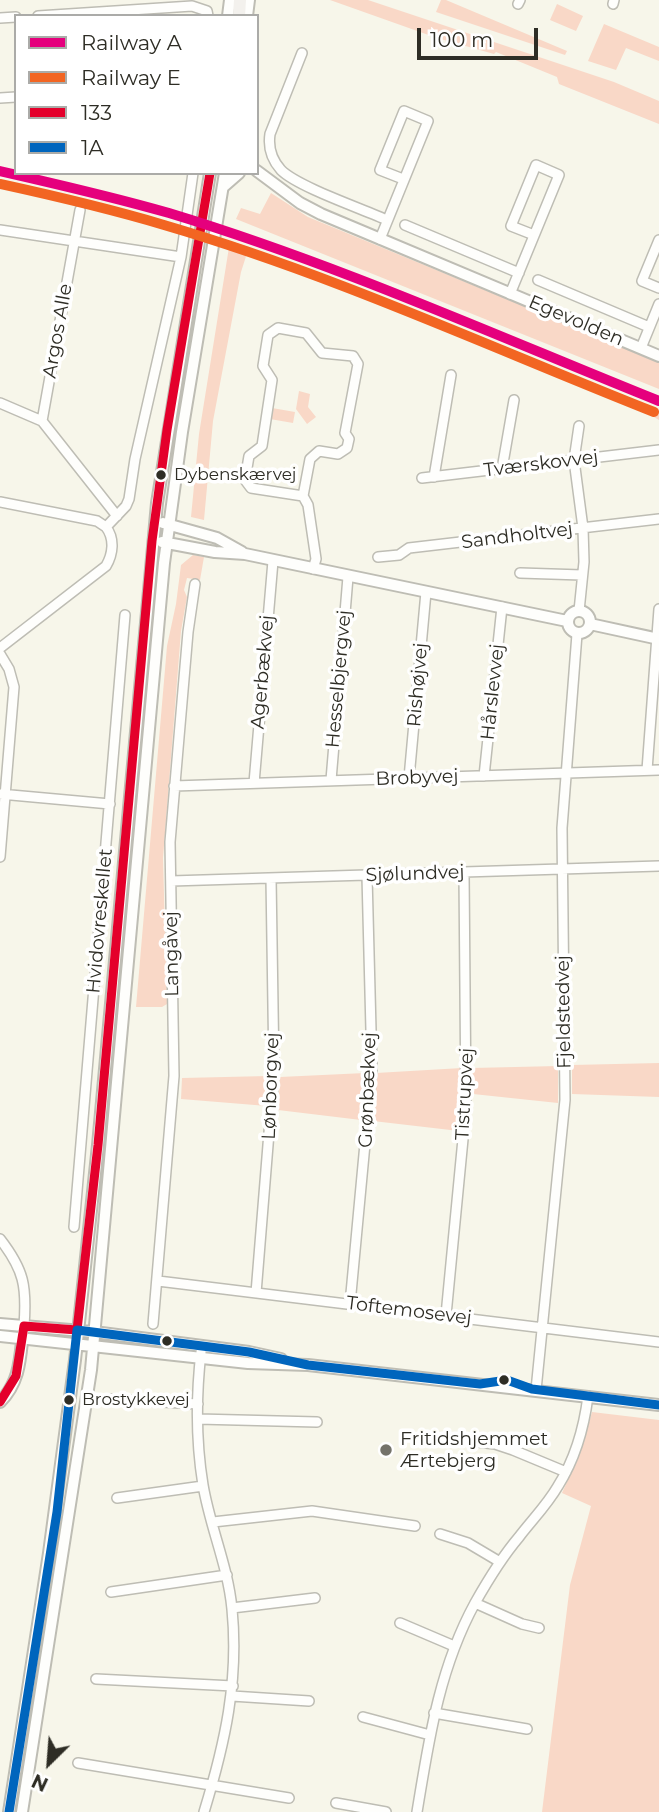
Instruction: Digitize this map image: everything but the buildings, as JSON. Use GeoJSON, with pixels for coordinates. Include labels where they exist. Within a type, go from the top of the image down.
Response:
{"type":"FeatureCollection","features":[{"type":"Feature","properties":{"kind":"street"},"geometry":{"type":"LineString","coordinates":[[69,14],[192,6],[207,13]]}},
{"type":"Feature","properties":{"kind":"street"},"geometry":{"type":"LineString","coordinates":[[302,53],[270,134],[269,145],[275,162],[292,178],[387,220]]}},
{"type":"Feature","properties":{"kind":"street"},"geometry":{"type":"LineString","coordinates":[[380,239],[428,121],[404,111],[380,170],[403,179]]}},
{"type":"Feature","properties":{"kind":"street","name":"Egevolden"},"geometry":{"type":"LineString","coordinates":[[259,164],[300,203],[321,214],[659,356]]}},
{"type":"Feature","properties":{"kind":"street","name":"Egevolden"},"geometry":{"type":"LineString","coordinates":[[510,294],[559,175],[536,166],[512,226],[534,235]]}},
{"type":"Feature","properties":{"kind":"street","name":"Egevolden"},"geometry":{"type":"LineString","coordinates":[[259,172],[284,189]]}},
{"type":"Feature","properties":{"kind":"street"},"geometry":{"type":"LineString","coordinates":[[107,527],[129,499],[135,459],[181,257],[193,175]]}},
{"type":"Feature","properties":{"kind":"street"},"geometry":{"type":"LineString","coordinates":[[9,1812],[49,1553],[76,1345],[152,541],[210,175]]}},
{"type":"Feature","properties":{"kind":"street"},"geometry":{"type":"LineString","coordinates":[[22,1812],[81,1441],[93,1347],[153,668],[169,525],[225,175]]}},
{"type":"Feature","properties":{"kind":"street"},"geometry":{"type":"LineString","coordinates":[[223,187],[237,175]]}},
{"type":"Feature","properties":{"kind":"street","name":"Argos Alle"},"geometry":{"type":"LineString","coordinates":[[42,421],[80,210]]}},
{"type":"Feature","properties":{"kind":"street","name":"Egevolden"},"geometry":{"type":"LineString","coordinates":[[405,225],[519,273]]}},
{"type":"Feature","properties":{"kind":"street"},"geometry":{"type":"LineString","coordinates":[[0,230],[181,257]]}},
{"type":"Feature","properties":{"kind":"street"},"geometry":{"type":"LineString","coordinates":[[659,240],[642,281],[659,288]]}},
{"type":"Feature","properties":{"kind":"street","name":"Egevolden"},"geometry":{"type":"LineString","coordinates":[[538,280],[649,327]]}},
{"type":"Feature","properties":{"kind":"street","name":"Egevolden"},"geometry":{"type":"LineString","coordinates":[[641,348],[659,304]]}},
{"type":"Feature","properties":{"kind":"street"},"geometry":{"type":"LineString","coordinates":[[303,496],[251,488],[245,480],[249,456],[262,446],[272,380],[263,366],[268,335],[278,328],[306,333],[322,354],[353,356],[358,364],[345,433],[349,439],[347,448],[338,454],[319,451],[310,459],[303,496],[308,505],[316,559],[313,569]]}},
{"type":"Feature","properties":{"kind":"street"},"geometry":{"type":"LineString","coordinates":[[434,477],[451,375]]}},
{"type":"Feature","properties":{"kind":"street"},"geometry":{"type":"LineString","coordinates":[[502,469],[514,400]]}},
{"type":"Feature","properties":{"kind":"street"},"geometry":{"type":"LineString","coordinates":[[0,403],[42,421],[117,516]]}},
{"type":"Feature","properties":{"kind":"street"},"geometry":{"type":"LineString","coordinates":[[579,426],[574,460],[583,528],[579,611]]}},
{"type":"Feature","properties":{"kind":"street","name":"Tværskovvej"},"geometry":{"type":"LineString","coordinates":[[422,478],[659,450]]}},
{"type":"Feature","properties":{"kind":"street"},"geometry":{"type":"LineString","coordinates":[[0,502],[97,521],[110,531],[112,547],[112,555],[106,566],[0,648]]}},
{"type":"Feature","properties":{"kind":"street","name":"Sandholtvej"},"geometry":{"type":"LineString","coordinates":[[377,557],[399,555],[410,548],[659,519]]}},
{"type":"Feature","properties":{"kind":"street"},"geometry":{"type":"LineString","coordinates":[[155,521],[217,538],[244,554]]}},
{"type":"Feature","properties":{"kind":"street"},"geometry":{"type":"LineString","coordinates":[[152,541],[244,554],[568,621]]}},
{"type":"Feature","properties":{"kind":"street","name":"Agerbækvej"},"geometry":{"type":"LineString","coordinates":[[254,783],[273,561]]}},
{"type":"Feature","properties":{"kind":"street"},"geometry":{"type":"LineString","coordinates":[[520,573],[582,575]]}},
{"type":"Feature","properties":{"kind":"street","name":"Hesselbjergvej"},"geometry":{"type":"LineString","coordinates":[[331,780],[348,577]]}},
{"type":"Feature","properties":{"kind":"street","name":"Langåvej"},"geometry":{"type":"LineString","coordinates":[[153,1324],[174,1076],[170,842],[188,632],[195,584]]}},
{"type":"Feature","properties":{"kind":"street","name":"Rishøjvej"},"geometry":{"type":"LineString","coordinates":[[409,778],[426,592]]}},
{"type":"Feature","properties":{"kind":"street","name":"Hårslevvej"},"geometry":{"type":"LineString","coordinates":[[484,776],[502,607]]}},
{"type":"Feature","properties":{"kind":"street"},"geometry":{"type":"LineString","coordinates":[[647,771],[659,609]]}},
{"type":"Feature","properties":{"kind":"street"},"geometry":{"type":"LineString","coordinates":[[579,611],[587,614],[590,624],[585,632],[577,634],[569,628],[568,621],[571,614],[579,611]]}},
{"type":"Feature","properties":{"kind":"street","name":"Hvidovreskellet"},"geometry":{"type":"LineString","coordinates":[[74,1227],[125,615]]}},
{"type":"Feature","properties":{"kind":"street"},"geometry":{"type":"LineString","coordinates":[[590,624],[658,639]]}},
{"type":"Feature","properties":{"kind":"street","name":"Fjeldstedvej"},"geometry":{"type":"LineString","coordinates":[[536,1390],[565,1100],[562,828],[577,634]]}},
{"type":"Feature","properties":{"kind":"street"},"geometry":{"type":"LineString","coordinates":[[0,654],[9,669],[14,687],[3,794],[0,857]]}},
{"type":"Feature","properties":{"kind":"street","name":"Brobyvej"},"geometry":{"type":"LineString","coordinates":[[174,786],[659,770]]}},
{"type":"Feature","properties":{"kind":"street"},"geometry":{"type":"LineString","coordinates":[[3,794],[110,804]]}},
{"type":"Feature","properties":{"kind":"street","name":"Sjølundvej"},"geometry":{"type":"LineString","coordinates":[[171,881],[659,866]]}},
{"type":"Feature","properties":{"kind":"street","name":"Tistrupvej"},"geometry":{"type":"LineString","coordinates":[[446,1315],[466,1108],[468,1056],[464,873]]}},
{"type":"Feature","properties":{"kind":"street","name":"Grønbækvej"},"geometry":{"type":"LineString","coordinates":[[350,1304],[372,1069],[367,876]]}},
{"type":"Feature","properties":{"kind":"street","name":"Lønborgvej"},"geometry":{"type":"LineString","coordinates":[[256,1293],[274,1071],[271,878]]}},
{"type":"Feature","properties":{"kind":"street"},"geometry":{"type":"LineString","coordinates":[[0,1239],[20,1267],[23,1280],[24,1326],[19,1375],[0,1402]]}},
{"type":"Feature","properties":{"kind":"street","name":"Toftemosevej"},"geometry":{"type":"LineString","coordinates":[[158,1281],[659,1342]]}},
{"type":"Feature","properties":{"kind":"street"},"geometry":{"type":"LineString","coordinates":[[0,1324],[77,1330],[249,1352],[308,1365]]}},
{"type":"Feature","properties":{"kind":"street"},"geometry":{"type":"LineString","coordinates":[[0,1336],[200,1358],[308,1365],[659,1405]]}},
{"type":"Feature","properties":{"kind":"street"},"geometry":{"type":"LineString","coordinates":[[201,1346],[198,1419],[203,1486],[227,1575],[232,1608],[232,1691],[225,1737],[204,1812]]}},
{"type":"Feature","properties":{"kind":"street"},"geometry":{"type":"LineString","coordinates":[[417,1812],[434,1713],[454,1646],[475,1603],[500,1562],[543,1507],[566,1472],[578,1444],[589,1396]]}},
{"type":"Feature","properties":{"kind":"street"},"geometry":{"type":"LineString","coordinates":[[110,1399],[198,1404]]}},
{"type":"Feature","properties":{"kind":"street"},"geometry":{"type":"LineString","coordinates":[[198,1419],[317,1422]]}},
{"type":"Feature","properties":{"kind":"street"},"geometry":{"type":"LineString","coordinates":[[452,1439],[495,1444],[566,1472]]}},
{"type":"Feature","properties":{"kind":"street"},"geometry":{"type":"LineString","coordinates":[[117,1498],[203,1486]]}},
{"type":"Feature","properties":{"kind":"street"},"geometry":{"type":"LineString","coordinates":[[213,1522],[312,1511],[415,1526]]}},
{"type":"Feature","properties":{"kind":"street"},"geometry":{"type":"LineString","coordinates":[[440,1534],[468,1543],[500,1562]]}},
{"type":"Feature","properties":{"kind":"street"},"geometry":{"type":"LineString","coordinates":[[111,1592],[227,1575]]}},
{"type":"Feature","properties":{"kind":"street"},"geometry":{"type":"LineString","coordinates":[[232,1608],[315,1598]]}},
{"type":"Feature","properties":{"kind":"street"},"geometry":{"type":"LineString","coordinates":[[475,1603],[522,1624],[539,1628]]}},
{"type":"Feature","properties":{"kind":"street"},"geometry":{"type":"LineString","coordinates":[[400,1623],[454,1646]]}},
{"type":"Feature","properties":{"kind":"street"},"geometry":{"type":"LineString","coordinates":[[96,1679],[309,1700]]}},
{"type":"Feature","properties":{"kind":"street"},"geometry":{"type":"LineString","coordinates":[[434,1713],[527,1729]]}},
{"type":"Feature","properties":{"kind":"street"},"geometry":{"type":"LineString","coordinates":[[363,1717],[430,1735]]}},
{"type":"Feature","properties":{"kind":"street"},"geometry":{"type":"LineString","coordinates":[[78,1763],[289,1798]]}},
{"type":"Feature","properties":{"kind":"street"},"geometry":{"type":"LineString","coordinates":[[336,1803],[386,1812]]}},
{"type":"Feature","properties":{"kind":"shaded area"},"geometry":{"type":"Polygon","coordinates":[[[330,0],[368,0],[614,82],[659,101],[659,124],[559,84],[557,77],[496,52],[494,54],[437,38],[330,0]]]}},
{"type":"Feature","properties":{"kind":"shaded area"},"geometry":{"type":"Polygon","coordinates":[[[441,0],[567,51],[565,55],[436,12],[441,0]]]}},
{"type":"Feature","properties":{"kind":"shaded area"},"geometry":{"type":"Polygon","coordinates":[[[557,4],[583,16],[576,31],[550,20],[557,4]]]}},
{"type":"Feature","properties":{"kind":"shaded area"},"geometry":{"type":"Polygon","coordinates":[[[604,24],[659,47],[659,61],[626,48],[616,70],[588,61],[604,24]]]}},
{"type":"Feature","properties":{"kind":"shaded area"},"geometry":{"type":"Polygon","coordinates":[[[271,193],[308,217],[659,362],[659,389],[236,219],[241,208],[260,214],[271,193]]]}},
{"type":"Feature","properties":{"kind":"shaded area"},"geometry":{"type":"Polygon","coordinates":[[[230,241],[249,247],[241,272],[213,421],[204,520],[191,517],[199,434],[230,241]]]}},
{"type":"Feature","properties":{"kind":"shaded area"},"geometry":{"type":"Polygon","coordinates":[[[299,391],[310,394],[308,407],[316,417],[307,424],[296,409],[299,391]]]}},
{"type":"Feature","properties":{"kind":"shaded area"},"geometry":{"type":"Polygon","coordinates":[[[614,394],[659,409],[659,420],[614,394]]]}},
{"type":"Feature","properties":{"kind":"shaded area"},"geometry":{"type":"Polygon","coordinates":[[[272,408],[295,412],[293,423],[270,419],[272,408]]]}},
{"type":"Feature","properties":{"kind":"shaded area"},"geometry":{"type":"Polygon","coordinates":[[[193,555],[204,557],[200,580],[187,578],[184,590],[187,597],[181,631],[163,858],[167,1004],[162,1007],[136,1007],[167,646],[181,565],[193,555]]]}},
{"type":"Feature","properties":{"kind":"shaded area"},"geometry":{"type":"Polygon","coordinates":[[[659,1063],[659,1097],[572,1094],[572,1065],[659,1063]]]}},
{"type":"Feature","properties":{"kind":"shaded area"},"geometry":{"type":"Polygon","coordinates":[[[558,1066],[558,1103],[473,1094],[472,1068],[558,1066]]]}},
{"type":"Feature","properties":{"kind":"shaded area"},"geometry":{"type":"Polygon","coordinates":[[[462,1068],[459,1131],[373,1121],[376,1073],[462,1068]]]}},
{"type":"Feature","properties":{"kind":"shaded area"},"geometry":{"type":"Polygon","coordinates":[[[365,1073],[361,1120],[278,1110],[280,1077],[365,1073]]]}},
{"type":"Feature","properties":{"kind":"shaded area"},"geometry":{"type":"Polygon","coordinates":[[[268,1076],[267,1106],[181,1099],[182,1078],[268,1076]]]}},
{"type":"Feature","properties":{"kind":"shaded area"},"geometry":{"type":"Polygon","coordinates":[[[592,1412],[659,1420],[659,1812],[542,1812],[570,1585],[591,1506],[562,1493],[581,1450],[592,1412]]]}},
{"type":"Feature","properties":{"kind":"rail line","name":"A"},"geometry":{"type":"LineString","coordinates":[[0,171],[14,174]]}},
{"type":"Feature","properties":{"kind":"rail line","name":"A"},"geometry":{"type":"LineString","coordinates":[[17,175],[169,213],[232,233],[355,278],[659,401]]}},
{"type":"Feature","properties":{"kind":"rail line","name":"E"},"geometry":{"type":"LineString","coordinates":[[0,184],[144,219],[227,244],[350,289],[654,412]]}},
{"type":"Feature","properties":{"kind":"transit line","name":"133"},"geometry":{"type":"LineString","coordinates":[[0,1402],[16,1376],[24,1326],[77,1330],[98,1145],[152,541],[167,430],[210,175]]}},
{"type":"Feature","properties":{"kind":"transit line","name":"1A"},"geometry":{"type":"LineString","coordinates":[[9,1812],[57,1512],[77,1330],[249,1352],[308,1365],[480,1384],[507,1380],[532,1389],[659,1405]]}},
{"type":"Feature","properties":{"kind":"place","name":"Dybenskærvej"},"geometry":{"type":"Point","coordinates":[161,475]}},
{"type":"Feature","properties":{"kind":"place","name":"Brostykkevej"},"geometry":{"type":"Point","coordinates":[69,1400]}},
{"type":"Feature","properties":{"kind":"place","name":"Fritidshjemmet Ærtebjerg"},"geometry":{"type":"Point","coordinates":[386,1450]}}]}
